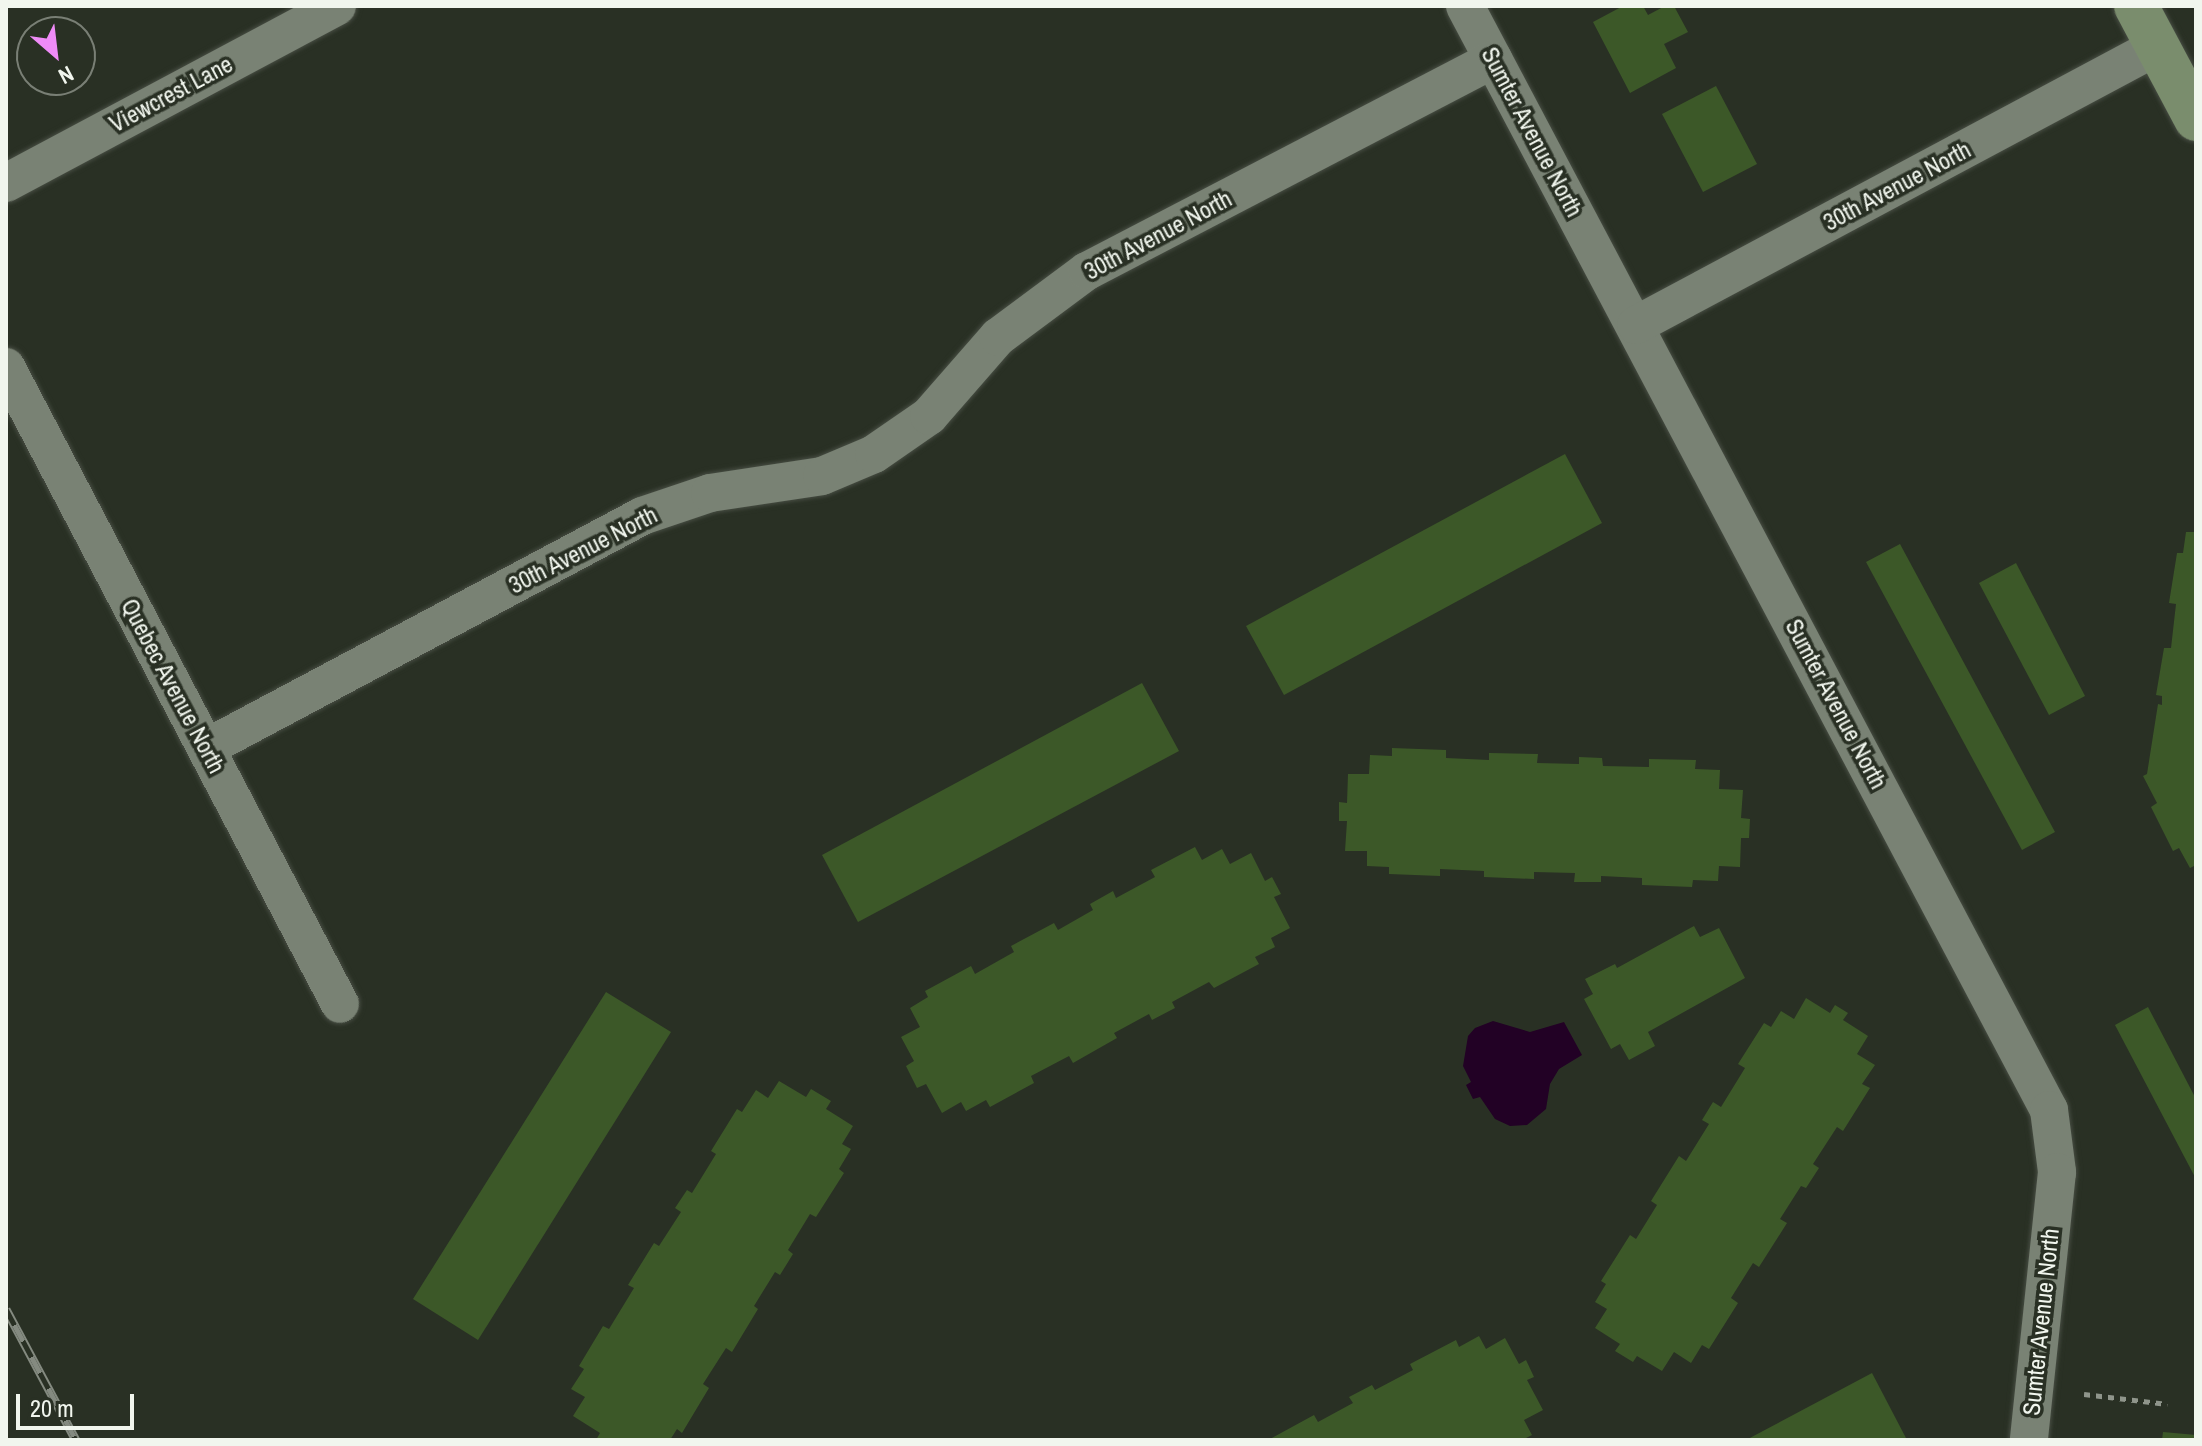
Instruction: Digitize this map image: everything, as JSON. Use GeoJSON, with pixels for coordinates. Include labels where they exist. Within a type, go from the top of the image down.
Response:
{"type":"FeatureCollection","features":[{"type":"Feature","properties":{"kind":"main road"},"geometry":{"type":"LineString","coordinates":[[2136,6],[2196,119]]}},
{"type":"Feature","properties":{"kind":"street","name":"Viewcrest Lane"},"geometry":{"type":"LineString","coordinates":[[6,183],[337,6]]}},
{"type":"Feature","properties":{"kind":"street","name":"Sumter Avenue North"},"geometry":{"type":"LineString","coordinates":[[1465,6],[2049,1110],[2057,1172],[2029,1440]]}},
{"type":"Feature","properties":{"kind":"street","name":"30th Avenue North"},"geometry":{"type":"LineString","coordinates":[[1636,325],[2158,46]]}},
{"type":"Feature","properties":{"kind":"street","name":"30th Avenue North"},"geometry":{"type":"LineString","coordinates":[[206,748],[642,516],[710,493],[822,476],[874,454],[929,416],[998,337],[1087,271],[1493,60]]}},
{"type":"Feature","properties":{"kind":"street","name":"Quebec Avenue North"},"geometry":{"type":"LineString","coordinates":[[6,367],[340,1004]]}},
{"type":"Feature","properties":{"kind":"path"},"geometry":{"type":"LineString","coordinates":[[2084,1394],[2167,1404]]}},
{"type":"Feature","properties":{"kind":"shaded area"},"geometry":{"type":"Polygon","coordinates":[[[1493,1021],[1530,1032],[1564,1022],[1582,1055],[1559,1069],[1550,1084],[1546,1109],[1527,1125],[1510,1126],[1495,1119],[1480,1097],[1473,1099],[1466,1085],[1471,1082],[1463,1066],[1468,1036],[1475,1028],[1493,1021]]]}},
{"type":"Feature","properties":{"kind":"building"},"geometry":{"type":"Polygon","coordinates":[[[1623,6],[1643,6],[1648,15],[1665,6],[1674,6],[1688,32],[1664,44],[1676,68],[1630,93],[1593,22],[1623,6]]]}},
{"type":"Feature","properties":{"kind":"building"},"geometry":{"type":"Polygon","coordinates":[[[1716,86],[1757,164],[1703,192],[1662,114],[1716,86]]]}},
{"type":"Feature","properties":{"kind":"building"},"geometry":{"type":"Polygon","coordinates":[[[1565,454],[1602,523],[1284,695],[1246,626],[1565,454]]]}},
{"type":"Feature","properties":{"kind":"building"},"geometry":{"type":"Polygon","coordinates":[[[2186,532],[2196,532],[2196,865],[2190,868],[2179,848],[2173,851],[2151,807],[2157,803],[2143,776],[2147,774],[2158,704],[2162,705],[2162,696],[2156,695],[2164,648],[2171,648],[2176,604],[2169,603],[2177,553],[2183,553],[2186,532]]]}},
{"type":"Feature","properties":{"kind":"building"},"geometry":{"type":"Polygon","coordinates":[[[1900,544],[2055,832],[2022,850],[1866,562],[1900,544]]]}},
{"type":"Feature","properties":{"kind":"building"},"geometry":{"type":"Polygon","coordinates":[[[2016,563],[2085,696],[2049,715],[1979,583],[2016,563]]]}},
{"type":"Feature","properties":{"kind":"building"},"geometry":{"type":"Polygon","coordinates":[[[1142,683],[1179,751],[858,922],[822,855],[1142,683]]]}},
{"type":"Feature","properties":{"kind":"building"},"geometry":{"type":"Polygon","coordinates":[[[1392,748],[1446,750],[1446,758],[1489,760],[1489,753],[1538,754],[1537,763],[1579,764],[1579,757],[1602,758],[1603,766],[1649,767],[1649,759],[1696,760],[1695,769],[1720,770],[1719,789],[1743,790],[1741,818],[1750,819],[1749,838],[1741,838],[1740,867],[1719,866],[1718,881],[1693,880],[1692,887],[1642,885],[1642,878],[1601,876],[1601,882],[1574,882],[1575,873],[1534,872],[1534,879],[1484,877],[1484,871],[1440,869],[1440,876],[1389,874],[1389,867],[1367,866],[1367,851],[1345,851],[1347,821],[1339,821],[1339,802],[1347,803],[1348,774],[1369,774],[1370,755],[1392,756],[1392,748]]]}},
{"type":"Feature","properties":{"kind":"building"},"geometry":{"type":"Polygon","coordinates":[[[1195,847],[1202,860],[1222,849],[1230,864],[1251,853],[1265,881],[1272,877],[1281,894],[1274,897],[1290,928],[1271,938],[1275,947],[1255,957],[1259,964],[1214,988],[1209,982],[1172,1002],[1175,1008],[1152,1020],[1149,1014],[1114,1033],[1117,1038],[1073,1063],[1069,1056],[1031,1076],[1034,1083],[990,1107],[986,1100],[966,1111],[961,1102],[942,1113],[926,1084],[917,1088],[906,1066],[914,1061],[901,1037],[920,1027],[910,1008],[928,997],[925,991],[971,966],[975,974],[1014,952],[1011,946],[1054,923],[1058,930],[1093,910],[1090,904],[1113,891],[1116,898],[1155,877],[1151,870],[1195,847]]]}},
{"type":"Feature","properties":{"kind":"building"},"geometry":{"type":"Polygon","coordinates":[[[1694,926],[1700,937],[1719,928],[1745,978],[1648,1032],[1655,1046],[1629,1060],[1620,1044],[1611,1049],[1584,999],[1593,994],[1585,979],[1615,964],[1617,968],[1694,926]]]}},
{"type":"Feature","properties":{"kind":"building"},"geometry":{"type":"Polygon","coordinates":[[[606,992],[671,1032],[478,1340],[413,1299],[606,992]]]}},
{"type":"Feature","properties":{"kind":"building"},"geometry":{"type":"Polygon","coordinates":[[[1806,998],[1830,1013],[1835,1005],[1848,1013],[1843,1020],[1868,1036],[1857,1054],[1875,1065],[1862,1084],[1870,1088],[1843,1131],[1837,1127],[1813,1164],[1819,1168],[1806,1188],[1801,1186],[1780,1219],[1787,1223],[1759,1267],[1753,1263],[1731,1298],[1738,1303],[1709,1349],[1702,1345],[1691,1363],[1674,1352],[1662,1371],[1637,1356],[1633,1362],[1615,1351],[1620,1344],[1595,1328],[1607,1309],[1595,1302],[1606,1284],[1601,1281],[1630,1235],[1636,1239],[1657,1205],[1651,1201],[1679,1156],[1686,1161],[1709,1124],[1702,1120],[1713,1102],[1721,1107],[1745,1068],[1738,1064],[1764,1023],[1771,1027],[1781,1011],[1794,1019],[1806,998]]]}},
{"type":"Feature","properties":{"kind":"building"},"geometry":{"type":"Polygon","coordinates":[[[2148,1007],[2196,1099],[2196,1179],[2115,1025],[2148,1007]]]}},
{"type":"Feature","properties":{"kind":"building"},"geometry":{"type":"Polygon","coordinates":[[[779,1081],[806,1097],[811,1089],[831,1101],[826,1109],[853,1126],[842,1144],[851,1149],[839,1169],[844,1173],[816,1217],[810,1214],[788,1250],[793,1254],[780,1275],[775,1272],[754,1306],[758,1309],[732,1352],[726,1348],[703,1384],[709,1388],[682,1433],[677,1429],[670,1440],[596,1440],[600,1433],[573,1416],[585,1397],[571,1389],[584,1369],[579,1366],[603,1326],[609,1329],[634,1288],[628,1285],[654,1243],[659,1246],[681,1212],[675,1208],[687,1190],[692,1193],[716,1154],[711,1151],[737,1109],[742,1112],[756,1090],[768,1098],[779,1081]]]}},
{"type":"Feature","properties":{"kind":"building"},"geometry":{"type":"Polygon","coordinates":[[[1479,1336],[1486,1349],[1505,1338],[1519,1364],[1526,1360],[1534,1377],[1527,1380],[1543,1410],[1524,1420],[1532,1435],[1522,1440],[1268,1440],[1314,1415],[1318,1422],[1353,1403],[1349,1397],[1372,1385],[1375,1390],[1413,1370],[1410,1364],[1456,1340],[1459,1347],[1479,1336]]]}},
{"type":"Feature","properties":{"kind":"building"},"geometry":{"type":"Polygon","coordinates":[[[1872,1373],[1907,1440],[1746,1440],[1872,1373]]]}},
{"type":"Feature","properties":{"kind":"building"},"geometry":{"type":"Polygon","coordinates":[[[2163,1432],[2196,1435],[2196,1440],[2162,1440],[2163,1432]]]}},
{"type":"Feature","properties":{"kind":"railway"},"geometry":{"type":"LineString","coordinates":[[6,1309],[76,1440]]}}]}
